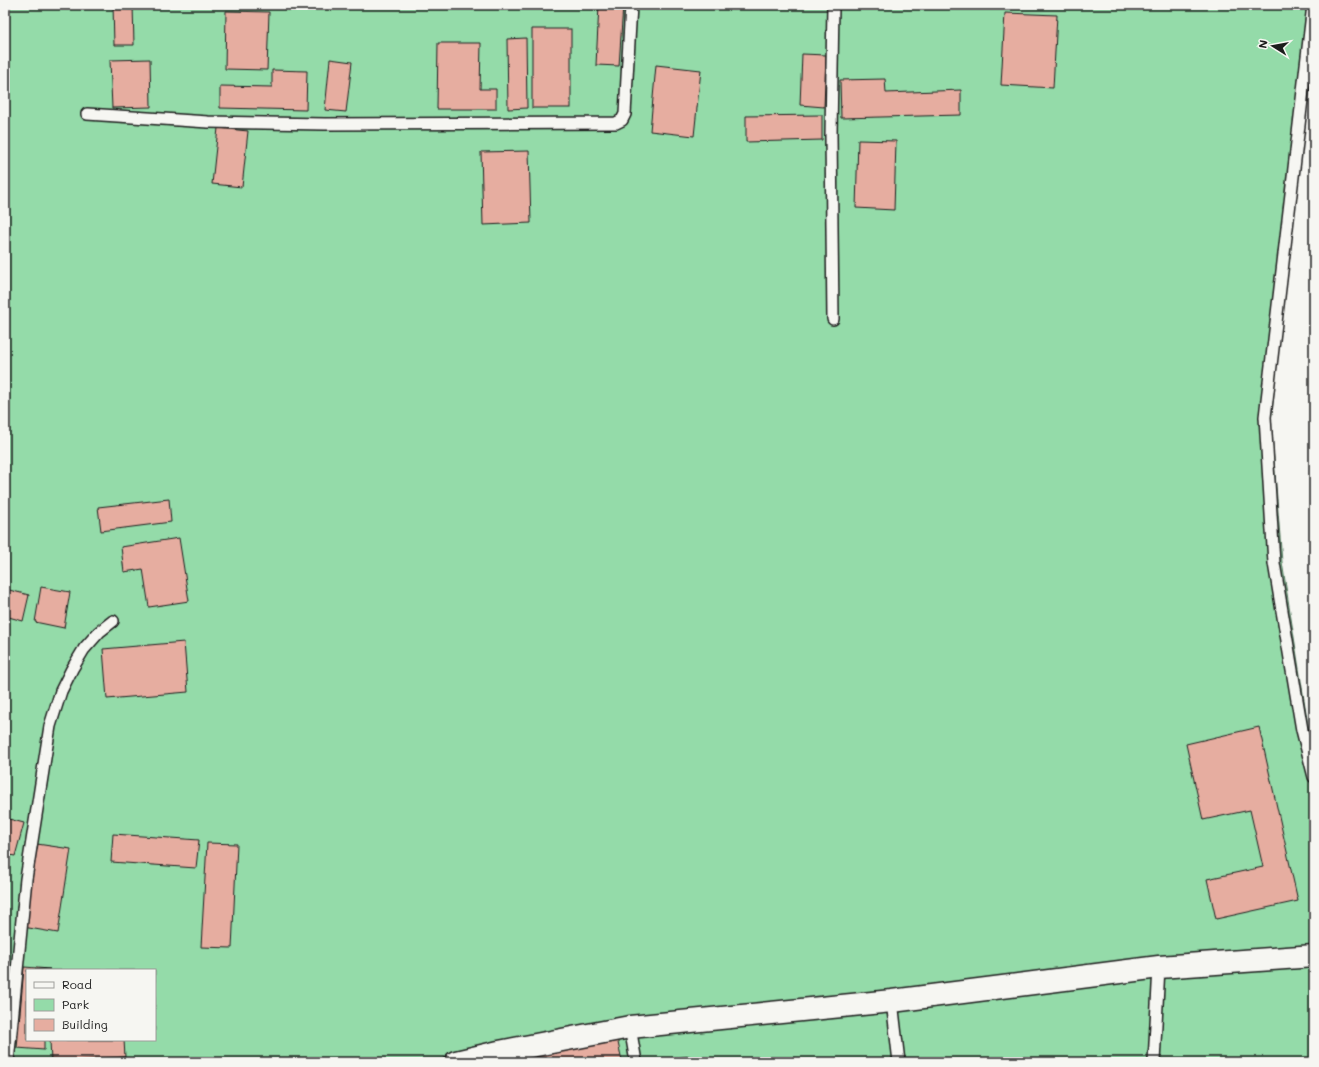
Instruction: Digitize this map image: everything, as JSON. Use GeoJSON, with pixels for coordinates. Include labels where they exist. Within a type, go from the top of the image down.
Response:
{"type":"FeatureCollection","features":[{"type":"Feature","properties":{"kind":"street"},"geometry":{"type":"LineString","coordinates":[[456,1062],[499,1052],[630,1027],[892,1001],[1159,967],[1314,956]]}},
{"type":"Feature","properties":{"kind":"lane"},"geometry":{"type":"LineString","coordinates":[[87,114],[216,122],[325,124],[616,123],[622,120],[625,114],[630,5]]}},
{"type":"Feature","properties":{"kind":"lane"},"geometry":{"type":"LineString","coordinates":[[833,5],[831,135],[833,319]]}},
{"type":"Feature","properties":{"kind":"lane"},"geometry":{"type":"LineString","coordinates":[[1313,5],[1265,417],[1274,563],[1302,730],[1314,777]]}},
{"type":"Feature","properties":{"kind":"lane"},"geometry":{"type":"LineString","coordinates":[[8,1062],[26,878],[50,726],[61,691],[72,668],[84,649],[99,632],[113,621]]}},
{"type":"Feature","properties":{"kind":"lane"},"geometry":{"type":"LineString","coordinates":[[1154,1062],[1159,967]]}},
{"type":"Feature","properties":{"kind":"lane"},"geometry":{"type":"LineString","coordinates":[[892,1001],[899,1062]]}},
{"type":"Feature","properties":{"kind":"lane"},"geometry":{"type":"LineString","coordinates":[[630,1027],[636,1062]]}},
{"type":"Feature","properties":{"kind":"green space"},"geometry":{"type":"Polygon","coordinates":[[[5,5],[1312,5],[1271,422],[1282,562],[1309,731],[1314,750],[1314,954],[494,1047],[428,1062],[5,1062],[5,5]]]}},
{"type":"Feature","properties":{"kind":"green space"},"geometry":{"type":"Polygon","coordinates":[[[1314,956],[1314,1062],[438,1062],[494,1048],[1314,956]]]}},
{"type":"Feature","properties":{"kind":"building"},"geometry":{"type":"Polygon","coordinates":[[[113,5],[133,5],[134,45],[114,45],[113,5]]]}},
{"type":"Feature","properties":{"kind":"building"},"geometry":{"type":"Polygon","coordinates":[[[599,5],[623,5],[619,66],[596,65],[599,5]]]}},
{"type":"Feature","properties":{"kind":"building"},"geometry":{"type":"Polygon","coordinates":[[[226,11],[269,12],[267,70],[225,69],[226,11]]]}},
{"type":"Feature","properties":{"kind":"building"},"geometry":{"type":"Polygon","coordinates":[[[1005,13],[1057,15],[1053,88],[1001,85],[1005,13]]]}},
{"type":"Feature","properties":{"kind":"building"},"geometry":{"type":"Polygon","coordinates":[[[532,29],[571,29],[571,108],[532,108],[532,29]]]}},
{"type":"Feature","properties":{"kind":"building"},"geometry":{"type":"Polygon","coordinates":[[[526,38],[527,108],[508,109],[507,39],[526,38]]]}},
{"type":"Feature","properties":{"kind":"building"},"geometry":{"type":"Polygon","coordinates":[[[438,43],[481,43],[480,89],[496,89],[496,109],[437,109],[438,43]]]}},
{"type":"Feature","properties":{"kind":"building"},"geometry":{"type":"Polygon","coordinates":[[[802,54],[826,55],[824,107],[800,105],[802,54]]]}},
{"type":"Feature","properties":{"kind":"building"},"geometry":{"type":"Polygon","coordinates":[[[150,59],[151,107],[112,108],[110,60],[150,59]]]}},
{"type":"Feature","properties":{"kind":"building"},"geometry":{"type":"Polygon","coordinates":[[[330,59],[352,62],[346,112],[325,110],[330,59]]]}},
{"type":"Feature","properties":{"kind":"building"},"geometry":{"type":"Polygon","coordinates":[[[656,65],[701,70],[694,136],[650,131],[656,65]]]}},
{"type":"Feature","properties":{"kind":"building"},"geometry":{"type":"Polygon","coordinates":[[[272,70],[307,71],[306,110],[220,108],[220,86],[272,87],[272,70]]]}},
{"type":"Feature","properties":{"kind":"building"},"geometry":{"type":"Polygon","coordinates":[[[885,79],[886,93],[961,90],[961,115],[841,118],[840,80],[885,79]]]}},
{"type":"Feature","properties":{"kind":"building"},"geometry":{"type":"Polygon","coordinates":[[[822,115],[822,140],[746,142],[746,116],[822,115]]]}},
{"type":"Feature","properties":{"kind":"building"},"geometry":{"type":"Polygon","coordinates":[[[218,128],[248,131],[242,187],[212,184],[218,128]]]}},
{"type":"Feature","properties":{"kind":"building"},"geometry":{"type":"Polygon","coordinates":[[[858,140],[896,141],[894,210],[856,208],[858,140]]]}},
{"type":"Feature","properties":{"kind":"building"},"geometry":{"type":"Polygon","coordinates":[[[529,151],[531,223],[483,225],[481,152],[529,151]]]}},
{"type":"Feature","properties":{"kind":"building"},"geometry":{"type":"Polygon","coordinates":[[[169,499],[171,522],[101,531],[98,507],[169,499]]]}},
{"type":"Feature","properties":{"kind":"building"},"geometry":{"type":"Polygon","coordinates":[[[179,538],[189,601],[149,607],[143,569],[124,572],[121,547],[179,538]]]}},
{"type":"Feature","properties":{"kind":"building"},"geometry":{"type":"Polygon","coordinates":[[[41,587],[70,592],[64,628],[35,622],[41,587]]]}},
{"type":"Feature","properties":{"kind":"building"},"geometry":{"type":"Polygon","coordinates":[[[5,589],[29,595],[23,621],[5,616],[5,589]]]}},
{"type":"Feature","properties":{"kind":"building"},"geometry":{"type":"Polygon","coordinates":[[[184,642],[188,692],[107,699],[103,649],[184,642]]]}},
{"type":"Feature","properties":{"kind":"building"},"geometry":{"type":"Polygon","coordinates":[[[1259,727],[1298,901],[1216,919],[1207,879],[1263,867],[1250,810],[1203,820],[1186,744],[1259,727]]]}},
{"type":"Feature","properties":{"kind":"building"},"geometry":{"type":"Polygon","coordinates":[[[5,818],[24,823],[15,856],[5,854],[5,818]]]}},
{"type":"Feature","properties":{"kind":"building"},"geometry":{"type":"Polygon","coordinates":[[[113,834],[199,840],[196,868],[111,862],[113,834]]]}},
{"type":"Feature","properties":{"kind":"building"},"geometry":{"type":"Polygon","coordinates":[[[207,843],[237,844],[232,948],[201,947],[207,843]]]}},
{"type":"Feature","properties":{"kind":"building"},"geometry":{"type":"Polygon","coordinates":[[[37,844],[71,849],[58,933],[23,927],[37,844]]]}},
{"type":"Feature","properties":{"kind":"building"},"geometry":{"type":"Polygon","coordinates":[[[24,967],[50,969],[26,969],[26,1041],[44,1041],[44,1050],[17,1048],[24,967]]]}},
{"type":"Feature","properties":{"kind":"building"},"geometry":{"type":"Polygon","coordinates":[[[617,1038],[622,1061],[492,1062],[617,1038]]]}},
{"type":"Feature","properties":{"kind":"building"},"geometry":{"type":"Polygon","coordinates":[[[50,1041],[124,1041],[125,1057],[51,1062],[50,1041]]]}},
{"type":"Feature","properties":{"kind":"building"},"geometry":{"type":"Polygon","coordinates":[[[690,1056],[691,1062],[654,1062],[654,1061],[690,1056]]]}}]}
